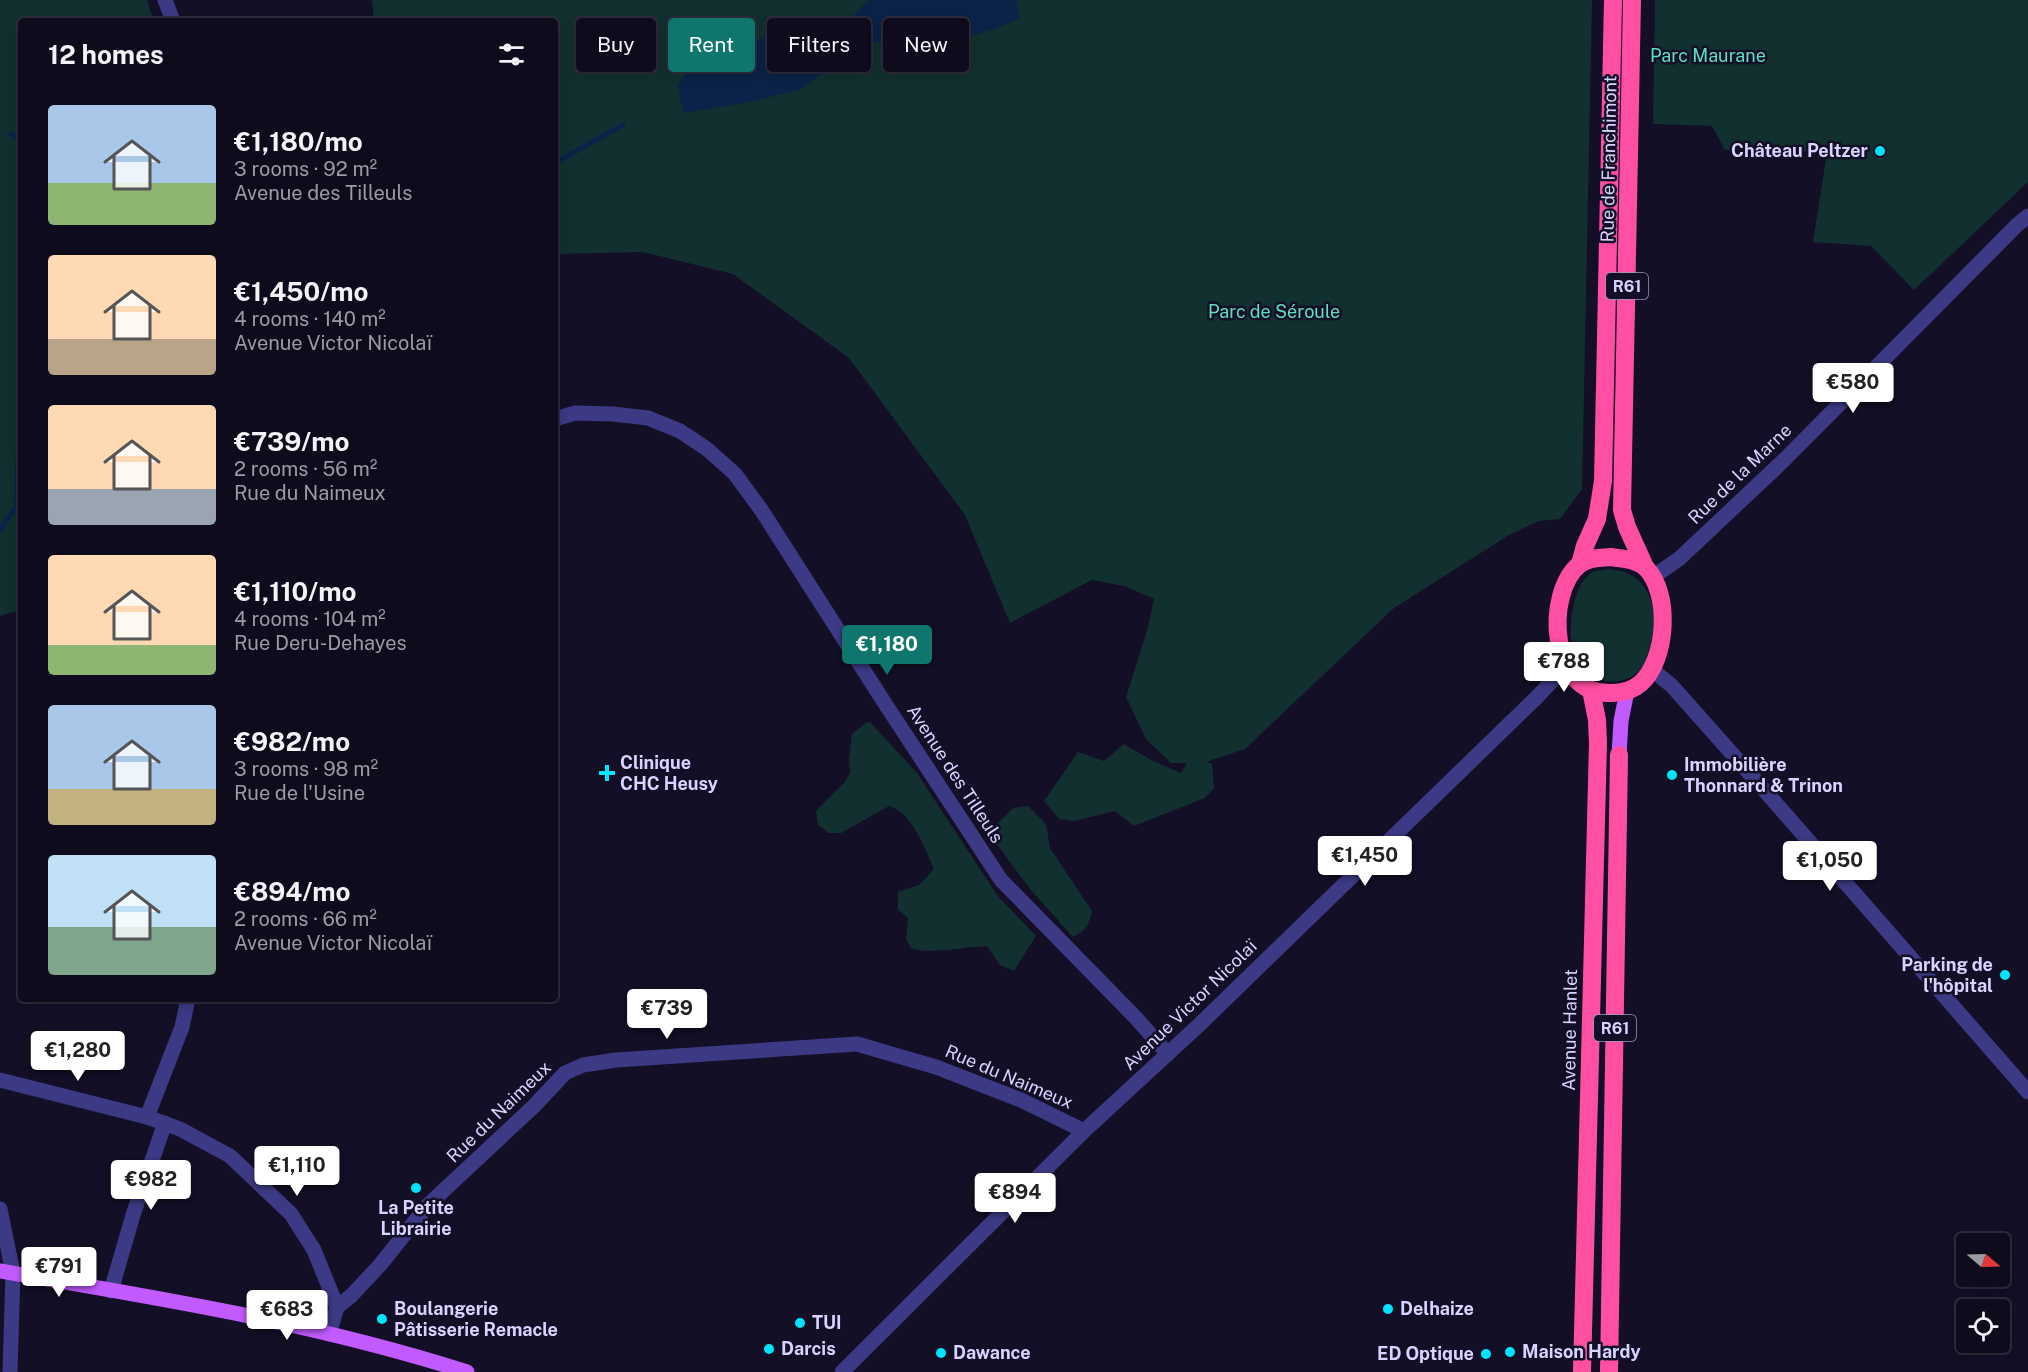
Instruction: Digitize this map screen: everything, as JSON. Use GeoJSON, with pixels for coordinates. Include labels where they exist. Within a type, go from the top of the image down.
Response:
{"type":"FeatureCollection","features":[{"type":"Feature","properties":{"kind":"highway","name":"Rue de Franchimont"},"geometry":{"type":"LineString","coordinates":[[1580,564],[1597,519],[1603,481],[1613,0]]}},
{"type":"Feature","properties":{"kind":"highway","name":"Rue de Franchimont"},"geometry":{"type":"LineString","coordinates":[[1632,0],[1622,510],[1649,572]]}},
{"type":"Feature","properties":{"kind":"highway"},"geometry":{"type":"LineString","coordinates":[[1580,564],[1589,560],[1611,557],[1635,562],[1649,572]]}},
{"type":"Feature","properties":{"kind":"highway","name":"R61"},"geometry":{"type":"LineString","coordinates":[[1566,666],[1560,648],[1559,607],[1564,586],[1580,564]]}},
{"type":"Feature","properties":{"kind":"highway","name":"R61"},"geometry":{"type":"LineString","coordinates":[[1649,572],[1661,601],[1663,618],[1659,653],[1652,670]]}},
{"type":"Feature","properties":{"kind":"highway"},"geometry":{"type":"LineString","coordinates":[[1566,666],[1576,681],[1591,690],[1609,694],[1627,692],[1640,684],[1652,670]]}},
{"type":"Feature","properties":{"kind":"highway","name":"Avenue Hanlet"},"geometry":{"type":"LineString","coordinates":[[1582,1372],[1598,743],[1597,720],[1591,690]]}},
{"type":"Feature","properties":{"kind":"highway","name":"R61"},"geometry":{"type":"LineString","coordinates":[[1609,1372],[1619,755]]}},
{"type":"Feature","properties":{"kind":"main road","name":"R61"},"geometry":{"type":"LineString","coordinates":[[1619,755],[1621,720],[1627,692]]}},
{"type":"Feature","properties":{"kind":"main road"},"geometry":{"type":"LineString","coordinates":[[7,1272],[188,1304],[329,1334],[389,1348],[467,1372]]}},
{"type":"Feature","properties":{"kind":"street"},"geometry":{"type":"LineString","coordinates":[[165,0],[171,18]]}},
{"type":"Feature","properties":{"kind":"street","name":"Rue de la Marne"},"geometry":{"type":"LineString","coordinates":[[1649,572],[1680,558],[1783,461],[2008,233],[2028,216]]}},
{"type":"Feature","properties":{"kind":"street","name":"Avenue des Tilleuls"},"geometry":{"type":"LineString","coordinates":[[558,418],[575,413],[648,418],[680,431],[707,449],[735,474],[762,511],[1001,879],[1168,1054]]}},
{"type":"Feature","properties":{"kind":"street","name":"Avenue Victor Nicolaï"},"geometry":{"type":"LineString","coordinates":[[842,1372],[1084,1131],[1168,1054],[1538,696],[1566,666]]}},
{"type":"Feature","properties":{"kind":"street"},"geometry":{"type":"LineString","coordinates":[[1652,670],[1671,685],[2028,1092]]}},
{"type":"Feature","properties":{"kind":"street"},"geometry":{"type":"LineString","coordinates":[[147,1117],[182,1027],[187,1002]]}},
{"type":"Feature","properties":{"kind":"street","name":"Rue du Naimeux"},"geometry":{"type":"LineString","coordinates":[[337,1307],[351,1296],[380,1265],[428,1205],[534,1106],[565,1073],[583,1065],[616,1060],[857,1044],[936,1067],[1031,1104],[1084,1131]]}},
{"type":"Feature","properties":{"kind":"street"},"geometry":{"type":"LineString","coordinates":[[0,1080],[147,1117],[180,1129],[230,1156],[291,1214],[314,1250],[337,1307],[329,1334]]}},
{"type":"Feature","properties":{"kind":"street"},"geometry":{"type":"LineString","coordinates":[[111,1291],[133,1215],[165,1123]]}},
{"type":"Feature","properties":{"kind":"street"},"geometry":{"type":"LineString","coordinates":[[0,1209],[7,1272],[10,1372]]}},
{"type":"Feature","properties":{"kind":"green space"},"geometry":{"type":"Polygon","coordinates":[[[0,0],[147,0],[153,18],[18,18],[18,611],[0,616],[0,0]]]}},
{"type":"Feature","properties":{"kind":"green space","name":"Parc de Séroule"},"geometry":{"type":"Polygon","coordinates":[[[372,0],[1592,0],[1582,489],[1560,519],[1539,521],[1509,535],[1394,608],[1245,749],[1206,762],[1212,764],[1214,788],[1205,798],[1134,826],[1115,811],[1074,821],[1059,819],[1044,801],[1078,752],[1104,761],[1124,744],[1151,760],[1181,773],[1187,763],[1171,763],[1146,739],[1126,697],[1147,631],[1154,599],[1124,586],[1092,580],[1010,623],[965,515],[849,358],[733,274],[643,252],[558,254],[558,18],[374,18],[372,0]]]}},
{"type":"Feature","properties":{"kind":"green space","name":"Parc Maurane"},"geometry":{"type":"Polygon","coordinates":[[[1655,0],[2028,0],[2028,182],[1914,290],[1871,246],[1813,242],[1827,152],[1725,150],[1712,126],[1653,124],[1655,0]]]}},
{"type":"Feature","properties":{"kind":"green space"},"geometry":{"type":"Polygon","coordinates":[[[1608,569],[1631,575],[1644,587],[1652,603],[1654,622],[1648,657],[1643,666],[1630,678],[1612,682],[1594,678],[1579,667],[1572,647],[1571,633],[1574,604],[1584,580],[1593,572],[1608,569]]]}},
{"type":"Feature","properties":{"kind":"green space"},"geometry":{"type":"Polygon","coordinates":[[[870,722],[917,773],[997,895],[1036,936],[1014,971],[1000,965],[987,946],[939,951],[912,949],[906,939],[908,918],[898,910],[898,892],[919,885],[934,869],[912,824],[898,810],[889,806],[841,833],[829,833],[818,825],[816,811],[844,783],[850,773],[852,734],[870,722]]]}},
{"type":"Feature","properties":{"kind":"green space"},"geometry":{"type":"Polygon","coordinates":[[[1028,806],[1046,824],[1050,848],[1092,911],[1086,927],[1073,937],[1030,889],[990,835],[994,827],[1013,808],[1028,806]]]}},
{"type":"Feature","properties":{"kind":"water"},"geometry":{"type":"Polygon","coordinates":[[[868,0],[1017,0],[1020,18],[995,29],[969,36],[969,18],[883,18],[883,42],[871,43],[871,18],[852,18],[868,0]]]}},
{"type":"Feature","properties":{"kind":"water"},"geometry":{"type":"Polygon","coordinates":[[[767,37],[767,72],[823,72],[800,89],[755,101],[683,113],[678,86],[685,74],[688,72],[755,72],[755,41],[767,37]]]}},
{"type":"Feature","properties":{"kind":"waterway"},"geometry":{"type":"LineString","coordinates":[[558,161],[623,125]]}},
{"type":"Feature","properties":{"kind":"waterway"},"geometry":{"type":"LineString","coordinates":[[11,134],[18,138]]}},
{"type":"Feature","properties":{"kind":"waterway"},"geometry":{"type":"LineString","coordinates":[[0,530],[16,507],[18,459]]}},
{"type":"Feature","properties":{"kind":"place","name":"Château Peltzer"},"geometry":{"type":"Point","coordinates":[1880,151]}},
{"type":"Feature","properties":{"kind":"place","name":"Clinique CHC Heusy"},"geometry":{"type":"Point","coordinates":[607,773]}},
{"type":"Feature","properties":{"kind":"place","name":"Immobilière Thonnard & Trinon"},"geometry":{"type":"Point","coordinates":[1672,775]}},
{"type":"Feature","properties":{"kind":"place","name":"Parking de l'hôpital"},"geometry":{"type":"Point","coordinates":[2005,975]}},
{"type":"Feature","properties":{"kind":"place","name":"La Petite Librairie"},"geometry":{"type":"Point","coordinates":[416,1188]}},
{"type":"Feature","properties":{"kind":"place","name":"Delhaize"},"geometry":{"type":"Point","coordinates":[1388,1309]}},
{"type":"Feature","properties":{"kind":"place","name":"Boulangerie Pâtisserie Remacle"},"geometry":{"type":"Point","coordinates":[382,1319]}},
{"type":"Feature","properties":{"kind":"place","name":"TUI"},"geometry":{"type":"Point","coordinates":[800,1323]}},
{"type":"Feature","properties":{"kind":"place","name":"Darcis"},"geometry":{"type":"Point","coordinates":[769,1349]}},
{"type":"Feature","properties":{"kind":"place","name":"Maison Hardy"},"geometry":{"type":"Point","coordinates":[1510,1352]}},
{"type":"Feature","properties":{"kind":"place","name":"Dawance"},"geometry":{"type":"Point","coordinates":[941,1353]}},
{"type":"Feature","properties":{"kind":"place","name":"ED Optique"},"geometry":{"type":"Point","coordinates":[1486,1354]}}]}
